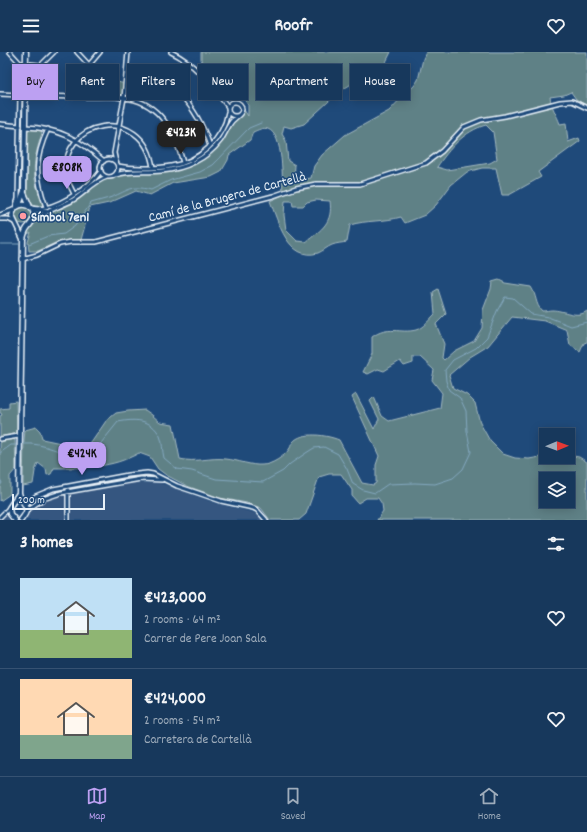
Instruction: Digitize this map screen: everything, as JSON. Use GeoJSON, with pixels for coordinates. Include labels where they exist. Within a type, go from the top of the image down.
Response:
{"type":"FeatureCollection","features":[{"type":"Feature","properties":{"kind":"main road"},"geometry":{"type":"LineString","coordinates":[[26,52],[26,63]]}},
{"type":"Feature","properties":{"kind":"main road"},"geometry":{"type":"LineString","coordinates":[[19,493],[10,506],[9,510],[12,518],[23,518],[27,510],[19,493],[22,259],[25,231],[34,220],[32,208],[24,191],[23,126],[26,100]]}},
{"type":"Feature","properties":{"kind":"main road"},"geometry":{"type":"LineString","coordinates":[[23,239],[12,216],[24,191]]}},
{"type":"Feature","properties":{"kind":"main road"},"geometry":{"type":"LineString","coordinates":[[16,208],[24,204],[32,208]]}},
{"type":"Feature","properties":{"kind":"main road"},"geometry":{"type":"LineString","coordinates":[[15,223],[22,227],[28,226]]}},
{"type":"Feature","properties":{"kind":"main road"},"geometry":{"type":"LineString","coordinates":[[14,502],[23,503]]}},
{"type":"Feature","properties":{"kind":"street"},"geometry":{"type":"LineString","coordinates":[[10,52],[20,63],[30,64]]}},
{"type":"Feature","properties":{"kind":"street"},"geometry":{"type":"LineString","coordinates":[[41,64],[54,52]]}},
{"type":"Feature","properties":{"kind":"street"},"geometry":{"type":"LineString","coordinates":[[77,52],[88,64]]}},
{"type":"Feature","properties":{"kind":"street"},"geometry":{"type":"LineString","coordinates":[[90,64],[100,52]]}},
{"type":"Feature","properties":{"kind":"street"},"geometry":{"type":"LineString","coordinates":[[127,64],[128,52]]}},
{"type":"Feature","properties":{"kind":"street"},"geometry":{"type":"LineString","coordinates":[[171,52],[195,68],[212,85],[228,107],[231,122]]}},
{"type":"Feature","properties":{"kind":"street"},"geometry":{"type":"LineString","coordinates":[[116,175],[118,167],[114,153],[120,126],[127,68]]}},
{"type":"Feature","properties":{"kind":"street"},"geometry":{"type":"LineString","coordinates":[[0,94],[12,95]]}},
{"type":"Feature","properties":{"kind":"street"},"geometry":{"type":"LineString","coordinates":[[119,98],[142,102],[163,119],[179,146],[183,163]]}},
{"type":"Feature","properties":{"kind":"street"},"geometry":{"type":"LineString","coordinates":[[0,215],[16,208],[18,199],[23,126],[20,100]]}},
{"type":"Feature","properties":{"kind":"street"},"geometry":{"type":"LineString","coordinates":[[186,100],[191,105],[199,119],[210,146]]}},
{"type":"Feature","properties":{"kind":"street"},"geometry":{"type":"LineString","coordinates":[[34,220],[48,211],[74,199],[97,181],[107,177],[112,177],[126,172],[158,172],[172,170],[186,167],[201,159],[211,151],[223,136],[231,122],[239,115],[242,108],[240,103],[234,101],[229,104],[228,107]]}},
{"type":"Feature","properties":{"kind":"street","name":"Camí de la Brugera de Cartellà"},"geometry":{"type":"LineString","coordinates":[[22,259],[37,255],[60,244],[71,242],[96,242],[273,196],[296,188],[316,184],[360,184],[371,182],[426,163],[442,151],[464,127],[481,120],[505,116],[560,102],[572,101],[587,108]]}},
{"type":"Feature","properties":{"kind":"street"},"geometry":{"type":"LineString","coordinates":[[118,167],[153,168],[172,166],[198,156],[210,146],[222,130],[229,113]]}},
{"type":"Feature","properties":{"kind":"street"},"geometry":{"type":"LineString","coordinates":[[229,113],[235,116],[239,115]]}},
{"type":"Feature","properties":{"kind":"street"},"geometry":{"type":"LineString","coordinates":[[0,124],[48,129],[61,132],[77,140],[104,161]]}},
{"type":"Feature","properties":{"kind":"street"},"geometry":{"type":"LineString","coordinates":[[74,194],[67,178],[66,164],[69,152],[84,133],[94,127],[107,125],[120,126],[136,135],[144,142],[149,151],[153,168]]}},
{"type":"Feature","properties":{"kind":"street"},"geometry":{"type":"LineString","coordinates":[[46,207],[38,183],[37,166],[39,151],[48,129]]}},
{"type":"Feature","properties":{"kind":"street"},"geometry":{"type":"LineString","coordinates":[[97,181],[101,172],[100,166],[114,153]]}},
{"type":"Feature","properties":{"kind":"street"},"geometry":{"type":"LineString","coordinates":[[109,159],[116,162]]}},
{"type":"Feature","properties":{"kind":"street"},"geometry":{"type":"LineString","coordinates":[[118,167],[126,172]]}},
{"type":"Feature","properties":{"kind":"street"},"geometry":{"type":"LineString","coordinates":[[32,208],[38,209],[62,201],[74,194],[101,172]]}},
{"type":"Feature","properties":{"kind":"street"},"geometry":{"type":"LineString","coordinates":[[101,172],[107,177]]}},
{"type":"Feature","properties":{"kind":"street"},"geometry":{"type":"LineString","coordinates":[[32,208],[48,211]]}},
{"type":"Feature","properties":{"kind":"street"},"geometry":{"type":"LineString","coordinates":[[0,219],[8,219],[15,223]]}},
{"type":"Feature","properties":{"kind":"street"},"geometry":{"type":"LineString","coordinates":[[0,439],[19,438]]}},
{"type":"Feature","properties":{"kind":"street"},"geometry":{"type":"LineString","coordinates":[[151,473],[151,479]]}},
{"type":"Feature","properties":{"kind":"street"},"geometry":{"type":"LineString","coordinates":[[23,503],[49,490],[136,474],[151,473],[177,486],[221,501],[253,508],[257,510],[266,520]]}},
{"type":"Feature","properties":{"kind":"street"},"geometry":{"type":"LineString","coordinates":[[27,510],[44,499],[68,492],[137,480],[163,480]]}},
{"type":"Feature","properties":{"kind":"street"},"geometry":{"type":"LineString","coordinates":[[67,487],[68,520]]}},
{"type":"Feature","properties":{"kind":"street"},"geometry":{"type":"LineString","coordinates":[[1,516],[10,506]]}},
{"type":"Feature","properties":{"kind":"street"},"geometry":{"type":"LineString","coordinates":[[1,516],[12,518]]}},
{"type":"Feature","properties":{"kind":"shaded area"},"geometry":{"type":"Polygon","coordinates":[[[135,483],[160,483],[215,503],[255,513],[262,520],[0,520],[0,515],[7,513],[16,517],[27,516],[30,510],[42,502],[59,496],[135,483]]]}},
{"type":"Feature","properties":{"kind":"green space"},"geometry":{"type":"Polygon","coordinates":[[[201,52],[391,52],[385,64],[350,64],[350,85],[342,90],[342,64],[256,64],[256,100],[330,100],[304,124],[291,128],[284,126],[282,134],[286,141],[288,161],[295,165],[294,181],[311,178],[314,166],[322,155],[345,135],[389,111],[399,100],[410,100],[410,90],[418,80],[426,52],[587,52],[587,106],[576,99],[571,92],[564,95],[550,97],[560,124],[566,123],[568,142],[579,138],[580,141],[538,172],[541,177],[509,195],[502,195],[496,168],[482,168],[467,172],[451,185],[436,205],[425,215],[405,223],[401,217],[350,225],[347,242],[332,245],[318,253],[308,254],[299,251],[292,246],[281,229],[270,201],[283,195],[280,149],[273,133],[264,128],[253,132],[250,140],[229,155],[228,160],[221,172],[211,177],[173,183],[150,195],[136,191],[109,203],[90,207],[81,240],[57,242],[38,251],[29,251],[28,242],[31,232],[25,236],[28,229],[37,219],[45,214],[62,208],[77,200],[104,179],[113,179],[127,173],[176,170],[201,161],[212,152],[244,110],[248,116],[248,105],[245,100],[248,100],[248,64],[202,64],[201,52]],[[486,125],[464,136],[437,167],[447,170],[490,163],[497,159],[493,132],[486,125]],[[316,200],[307,202],[303,206],[293,206],[292,201],[285,201],[284,215],[286,230],[297,241],[306,242],[325,225],[328,220],[330,215],[330,201],[316,200]]]}},
{"type":"Feature","properties":{"kind":"green space"},"geometry":{"type":"Polygon","coordinates":[[[119,82],[126,84],[124,98],[119,98],[119,82]]]}},
{"type":"Feature","properties":{"kind":"green space"},"geometry":{"type":"Polygon","coordinates":[[[31,129],[41,130],[42,133],[34,168],[36,184],[43,204],[41,207],[32,204],[27,194],[27,132],[31,129]]]}},
{"type":"Feature","properties":{"kind":"green space"},"geometry":{"type":"Polygon","coordinates":[[[23,206],[29,209],[32,215],[29,221],[23,224],[17,221],[14,215],[17,209],[23,206]]]}},
{"type":"Feature","properties":{"kind":"green space"},"geometry":{"type":"Polygon","coordinates":[[[499,280],[505,283],[531,287],[538,306],[542,311],[557,310],[570,314],[579,314],[587,311],[587,342],[584,343],[580,352],[570,345],[567,330],[545,321],[512,317],[488,346],[470,357],[449,375],[453,388],[467,395],[475,403],[480,423],[490,441],[503,454],[515,458],[529,459],[539,457],[539,464],[575,464],[575,456],[587,462],[587,520],[377,520],[383,511],[382,504],[378,498],[366,498],[358,503],[352,496],[352,490],[341,474],[329,474],[319,477],[306,514],[299,520],[270,520],[261,508],[247,503],[220,498],[187,486],[158,469],[150,457],[139,453],[119,462],[98,466],[54,468],[51,474],[47,475],[46,469],[38,463],[33,484],[23,486],[25,430],[36,427],[40,431],[42,439],[80,447],[91,443],[106,421],[116,413],[145,410],[160,422],[173,424],[180,459],[220,459],[254,465],[266,465],[282,457],[288,451],[292,443],[297,439],[302,436],[315,435],[339,440],[362,483],[373,485],[376,483],[376,465],[379,456],[352,397],[356,394],[374,429],[379,419],[370,401],[374,397],[382,416],[389,421],[440,408],[442,393],[432,380],[434,370],[420,357],[413,357],[413,363],[404,366],[400,361],[384,371],[378,369],[368,374],[363,372],[372,354],[372,337],[383,331],[410,331],[421,327],[435,314],[433,292],[438,289],[446,314],[436,324],[444,344],[442,358],[444,360],[454,351],[474,341],[482,328],[483,310],[492,282],[499,280]]]}},
{"type":"Feature","properties":{"kind":"green space"},"geometry":{"type":"Polygon","coordinates":[[[16,401],[17,433],[0,437],[0,416],[2,415],[0,413],[0,409],[9,408],[9,402],[16,401]]]}},
{"type":"Feature","properties":{"kind":"green space"},"geometry":{"type":"Polygon","coordinates":[[[10,437],[15,440],[16,469],[10,476],[10,494],[0,501],[0,443],[10,437]]]}},
{"type":"Feature","properties":{"kind":"waterway"},"geometry":{"type":"LineString","coordinates":[[29,244],[48,236],[64,234],[75,226],[91,203],[109,198],[133,188],[144,188],[151,190],[171,180],[200,172],[213,165],[249,128],[261,123]]}},
{"type":"Feature","properties":{"kind":"waterway"},"geometry":{"type":"LineString","coordinates":[[0,244],[19,244]]}},
{"type":"Feature","properties":{"kind":"waterway"},"geometry":{"type":"LineString","coordinates":[[24,444],[39,445],[73,454],[82,455],[93,453],[118,422],[136,420],[147,423],[156,430],[161,438],[164,458],[177,469],[192,471],[216,479],[263,482],[283,471],[290,464],[314,448],[324,447],[338,454],[347,469],[353,484],[363,490],[375,493],[388,484],[435,484],[453,478],[463,469],[471,452],[467,431],[466,411],[460,398],[449,390],[445,370],[453,360],[476,348],[487,337],[497,311],[505,297],[513,298],[531,314],[548,317],[571,326],[587,322]]}},
{"type":"Feature","properties":{"kind":"waterway"},"geometry":{"type":"LineString","coordinates":[[0,453],[11,445],[17,445]]}},
{"type":"Feature","properties":{"kind":"waterway"},"geometry":{"type":"LineString","coordinates":[[0,479],[2,483],[0,486]]}},
{"type":"Feature","properties":{"kind":"place","name":"Símbol 7en1"},"geometry":{"type":"Point","coordinates":[23,216]}}]}
